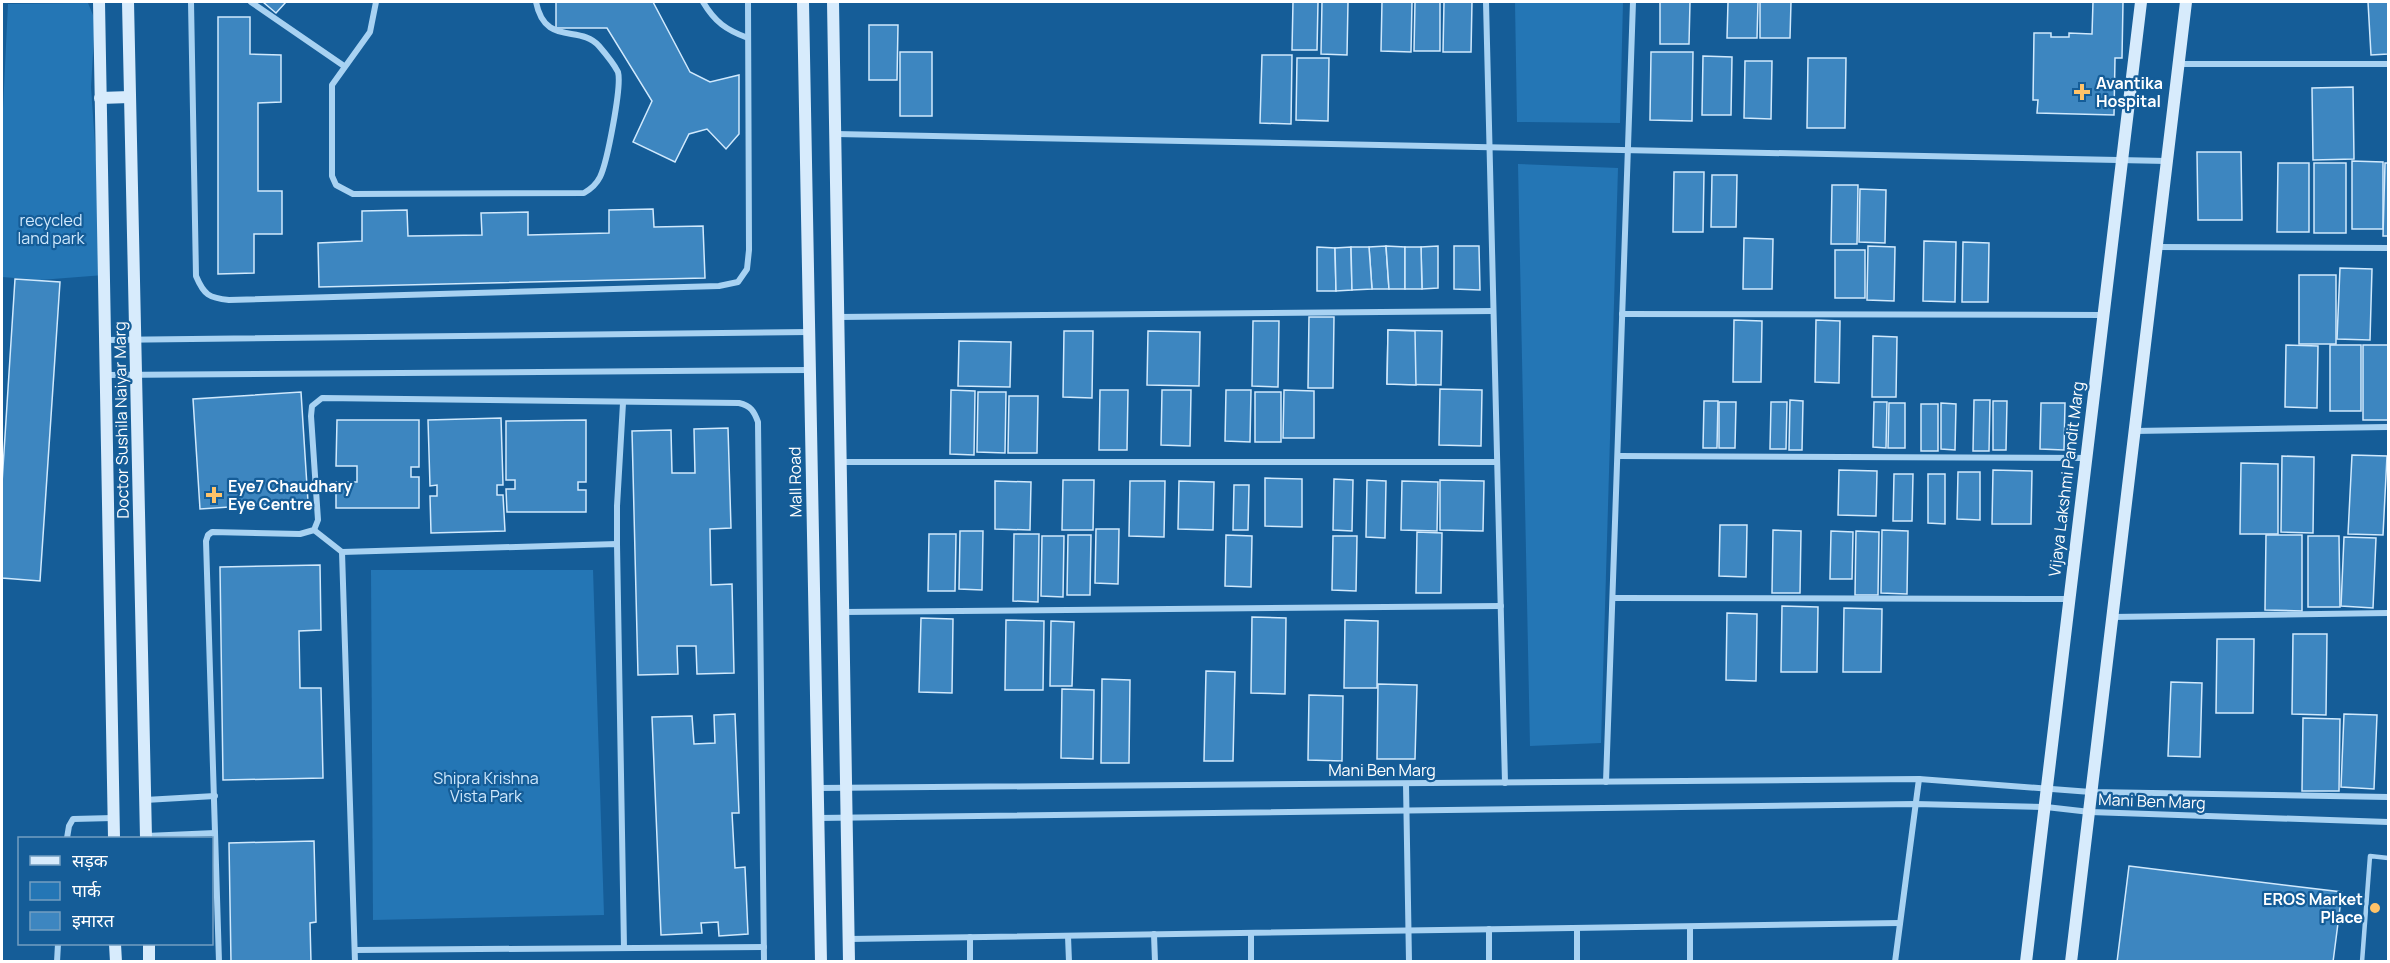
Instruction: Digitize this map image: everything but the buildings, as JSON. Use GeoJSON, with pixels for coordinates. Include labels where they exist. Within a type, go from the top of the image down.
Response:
{"type":"FeatureCollection","features":[{"type":"Feature","properties":{"kind":"street","name":"Doctor Sushila Naiyar Marg"},"geometry":{"type":"LineString","coordinates":[[99,2],[114,837]]}},
{"type":"Feature","properties":{"kind":"street","name":"Doctor Sushila Naiyar Marg"},"geometry":{"type":"LineString","coordinates":[[128,2],[146,837]]}},
{"type":"Feature","properties":{"kind":"street"},"geometry":{"type":"LineString","coordinates":[[191,2],[196,276],[202,291],[216,298],[229,300],[707,286],[738,282],[747,269],[749,250],[748,2]]}},
{"type":"Feature","properties":{"kind":"street"},"geometry":{"type":"LineString","coordinates":[[251,2],[344,66]]}},
{"type":"Feature","properties":{"kind":"street"},"geometry":{"type":"LineString","coordinates":[[376,2],[370,32],[332,85],[332,176],[336,185],[343,191],[353,194],[584,193],[593,188],[600,177],[604,163],[619,90],[618,72],[596,43],[551,29],[538,12],[536,2]]}},
{"type":"Feature","properties":{"kind":"street"},"geometry":{"type":"LineString","coordinates":[[703,2],[712,16],[727,30],[748,38]]}},
{"type":"Feature","properties":{"kind":"street","name":"Mall Road"},"geometry":{"type":"LineString","coordinates":[[803,2],[821,962]]}},
{"type":"Feature","properties":{"kind":"street"},"geometry":{"type":"LineString","coordinates":[[832,2],[849,962]]}},
{"type":"Feature","properties":{"kind":"street"},"geometry":{"type":"LineString","coordinates":[[1486,2],[1505,783]]}},
{"type":"Feature","properties":{"kind":"street"},"geometry":{"type":"LineString","coordinates":[[1606,782],[1633,2]]}},
{"type":"Feature","properties":{"kind":"street","name":"Vijaya Lakshmi Pandit Marg"},"geometry":{"type":"LineString","coordinates":[[2026,962],[2049,788],[2069,599],[2141,2]]}},
{"type":"Feature","properties":{"kind":"street"},"geometry":{"type":"LineString","coordinates":[[2072,962],[2186,2]]}},
{"type":"Feature","properties":{"kind":"street"},"geometry":{"type":"LineString","coordinates":[[2178,64],[2388,64]]}},
{"type":"Feature","properties":{"kind":"street"},"geometry":{"type":"LineString","coordinates":[[100,98],[130,97]]}},
{"type":"Feature","properties":{"kind":"street"},"geometry":{"type":"LineString","coordinates":[[835,134],[2167,161]]}},
{"type":"Feature","properties":{"kind":"street"},"geometry":{"type":"LineString","coordinates":[[2156,247],[2388,248]]}},
{"type":"Feature","properties":{"kind":"street"},"geometry":{"type":"LineString","coordinates":[[838,317],[1493,311]]}},
{"type":"Feature","properties":{"kind":"street"},"geometry":{"type":"LineString","coordinates":[[1622,314],[2103,315]]}},
{"type":"Feature","properties":{"kind":"street"},"geometry":{"type":"LineString","coordinates":[[105,340],[809,332]]}},
{"type":"Feature","properties":{"kind":"street"},"geometry":{"type":"LineString","coordinates":[[105,375],[810,370]]}},
{"type":"Feature","properties":{"kind":"street"},"geometry":{"type":"LineString","coordinates":[[314,530],[318,520],[311,416],[312,406],[322,398],[739,403],[748,405],[758,422],[764,962]]}},
{"type":"Feature","properties":{"kind":"street"},"geometry":{"type":"LineString","coordinates":[[623,403],[617,544],[624,948]]}},
{"type":"Feature","properties":{"kind":"street"},"geometry":{"type":"LineString","coordinates":[[2134,431],[2388,427]]}},
{"type":"Feature","properties":{"kind":"street"},"geometry":{"type":"LineString","coordinates":[[1617,456],[2086,458]]}},
{"type":"Feature","properties":{"kind":"street"},"geometry":{"type":"LineString","coordinates":[[840,462],[1497,462]]}},
{"type":"Feature","properties":{"kind":"street"},"geometry":{"type":"LineString","coordinates":[[314,530],[342,552],[617,544]]}},
{"type":"Feature","properties":{"kind":"street"},"geometry":{"type":"LineString","coordinates":[[219,962],[206,553],[208,535],[212,532],[300,534],[314,530]]}},
{"type":"Feature","properties":{"kind":"street"},"geometry":{"type":"LineString","coordinates":[[342,552],[355,962]]}},
{"type":"Feature","properties":{"kind":"street"},"geometry":{"type":"LineString","coordinates":[[1612,598],[2069,599]]}},
{"type":"Feature","properties":{"kind":"street"},"geometry":{"type":"LineString","coordinates":[[843,612],[1501,606]]}},
{"type":"Feature","properties":{"kind":"street"},"geometry":{"type":"LineString","coordinates":[[2112,617],[2388,613]]}},
{"type":"Feature","properties":{"kind":"street"},"geometry":{"type":"LineString","coordinates":[[1895,962],[1919,779]]}},
{"type":"Feature","properties":{"kind":"street","name":"Mani Ben Marg"},"geometry":{"type":"LineString","coordinates":[[818,789],[1919,779],[2091,792],[2388,797]]}},
{"type":"Feature","properties":{"kind":"street"},"geometry":{"type":"LineString","coordinates":[[1406,783],[1409,962]]}},
{"type":"Feature","properties":{"kind":"street"},"geometry":{"type":"LineString","coordinates":[[145,800],[215,796]]}},
{"type":"Feature","properties":{"kind":"street","name":"Mani Ben Marg"},"geometry":{"type":"LineString","coordinates":[[818,818],[1915,804],[2046,807],[2090,812],[2388,822]]}},
{"type":"Feature","properties":{"kind":"street"},"geometry":{"type":"LineString","coordinates":[[67,837],[73,819],[113,818]]}},
{"type":"Feature","properties":{"kind":"street"},"geometry":{"type":"LineString","coordinates":[[146,837],[215,833]]}},
{"type":"Feature","properties":{"kind":"street"},"geometry":{"type":"LineString","coordinates":[[848,939],[1900,923]]}},
{"type":"Feature","properties":{"kind":"street"},"geometry":{"type":"LineString","coordinates":[[1690,927],[1690,962]]}},
{"type":"Feature","properties":{"kind":"street"},"geometry":{"type":"LineString","coordinates":[[1576,928],[1577,962]]}},
{"type":"Feature","properties":{"kind":"street"},"geometry":{"type":"LineString","coordinates":[[1489,929],[1489,962]]}},
{"type":"Feature","properties":{"kind":"street"},"geometry":{"type":"LineString","coordinates":[[1251,933],[1251,962]]}},
{"type":"Feature","properties":{"kind":"street"},"geometry":{"type":"LineString","coordinates":[[1154,934],[1155,962]]}},
{"type":"Feature","properties":{"kind":"street"},"geometry":{"type":"LineString","coordinates":[[1068,936],[1069,962]]}},
{"type":"Feature","properties":{"kind":"street"},"geometry":{"type":"LineString","coordinates":[[970,937],[970,962]]}},
{"type":"Feature","properties":{"kind":"street"},"geometry":{"type":"LineString","coordinates":[[57,962],[58,945]]}},
{"type":"Feature","properties":{"kind":"street"},"geometry":{"type":"LineString","coordinates":[[115,945],[116,962]]}},
{"type":"Feature","properties":{"kind":"street"},"geometry":{"type":"LineString","coordinates":[[148,945],[149,962]]}},
{"type":"Feature","properties":{"kind":"street"},"geometry":{"type":"LineString","coordinates":[[355,950],[764,947]]}},
{"type":"Feature","properties":{"kind":"lane"},"geometry":{"type":"LineString","coordinates":[[2362,962],[2370,856],[2388,858]]}},
{"type":"Feature","properties":{"kind":"green space"},"geometry":{"type":"Polygon","coordinates":[[[1515,2],[1623,2],[1620,123],[1517,122],[1515,2]]]}},
{"type":"Feature","properties":{"kind":"green space","name":"recycled land park"},"geometry":{"type":"Polygon","coordinates":[[[88,3],[95,20],[91,87],[104,275],[40,280],[2,277],[2,129],[8,4],[88,3]]]}},
{"type":"Feature","properties":{"kind":"green space"},"geometry":{"type":"Polygon","coordinates":[[[1518,164],[1618,168],[1601,743],[1530,746],[1518,164]]]}},
{"type":"Feature","properties":{"kind":"green space","name":"Shipra Krishna Vista Park"},"geometry":{"type":"Polygon","coordinates":[[[371,570],[593,570],[604,915],[373,920],[371,570]]]}},
{"type":"Feature","properties":{"kind":"place","name":"Avantika Hospital"},"geometry":{"type":"Point","coordinates":[2082,92]}},
{"type":"Feature","properties":{"kind":"place","name":"Eye7 Chaudhary Eye Centre"},"geometry":{"type":"Point","coordinates":[214,495]}},
{"type":"Feature","properties":{"kind":"place","name":"EROS Market Place"},"geometry":{"type":"Point","coordinates":[2375,908]}}]}
